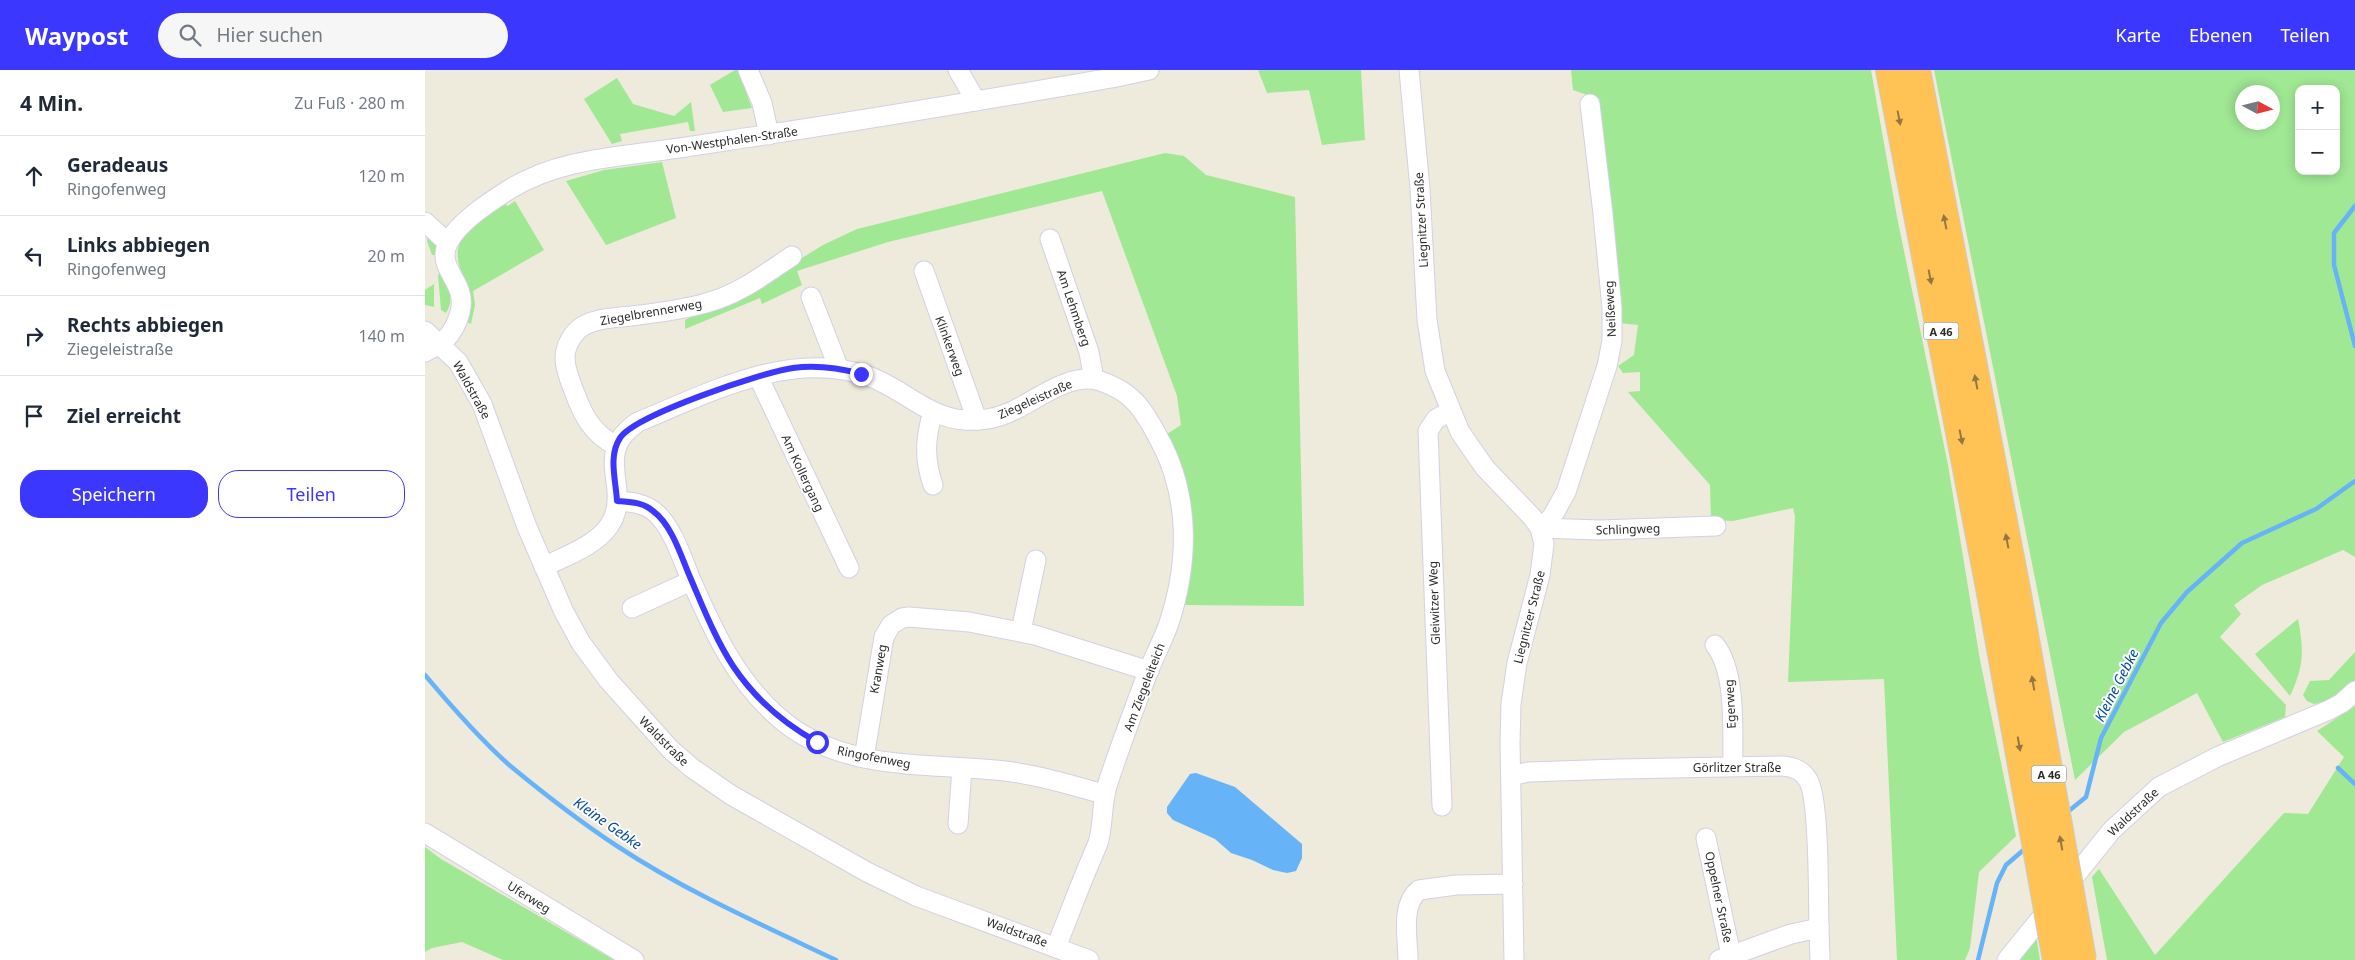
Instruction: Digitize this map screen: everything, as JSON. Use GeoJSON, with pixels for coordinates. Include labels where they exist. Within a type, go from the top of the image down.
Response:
{"type":"FeatureCollection","features":[{"type":"Feature","properties":{"kind":"highway","name":"A 46"},"geometry":{"type":"LineString","coordinates":[[1890,70],[2004,591],[2082,960]]}},
{"type":"Feature","properties":{"kind":"highway","name":"A 46"},"geometry":{"type":"LineString","coordinates":[[1916,70],[2004,591],[2057,960]]}},
{"type":"Feature","properties":{"kind":"street"},"geometry":{"type":"LineString","coordinates":[[748,70],[762,103],[769,135]]}},
{"type":"Feature","properties":{"kind":"street"},"geometry":{"type":"LineString","coordinates":[[958,70],[976,101]]}},
{"type":"Feature","properties":{"kind":"street","name":"Von-Westphalen-Straße"},"geometry":{"type":"LineString","coordinates":[[448,243],[460,226],[511,188],[550,171],[599,159],[769,135],[1149,70]]}},
{"type":"Feature","properties":{"kind":"street","name":"Liegnitzer Straße"},"geometry":{"type":"LineString","coordinates":[[1409,70],[1419,179],[1429,342],[1435,371],[1449,411],[1460,432],[1480,461],[1533,517],[1540,528],[1544,544],[1542,564],[1521,646],[1512,693],[1510,743],[1514,960]]}},
{"type":"Feature","properties":{"kind":"street","name":"Neißeweg"},"geometry":{"type":"LineString","coordinates":[[1540,528],[1552,516],[1566,492],[1604,375],[1613,341],[1603,214],[1590,104]]}},
{"type":"Feature","properties":{"kind":"street"},"geometry":{"type":"LineString","coordinates":[[425,222],[448,243],[445,253],[446,264],[460,292],[461,307],[453,327],[433,348]]}},
{"type":"Feature","properties":{"kind":"street","name":"Am Lehmberg"},"geometry":{"type":"LineString","coordinates":[[1050,238],[1089,352],[1094,379]]}},
{"type":"Feature","properties":{"kind":"street","name":"Ziegelbrennerweg"},"geometry":{"type":"LineString","coordinates":[[616,446],[591,428],[573,389],[565,358],[568,345],[577,331],[587,324],[607,319],[714,301],[753,282],[792,256]]}},
{"type":"Feature","properties":{"kind":"street","name":"Klinkerweg"},"geometry":{"type":"LineString","coordinates":[[924,271],[977,420]]}},
{"type":"Feature","properties":{"kind":"street"},"geometry":{"type":"LineString","coordinates":[[811,297],[839,369]]}},
{"type":"Feature","properties":{"kind":"street","name":"Waldstraße"},"geometry":{"type":"LineString","coordinates":[[425,331],[433,348],[458,362],[488,417],[511,487],[544,567],[581,643],[654,733],[692,768],[740,800],[867,872],[905,891],[950,909],[1089,960]]}},
{"type":"Feature","properties":{"kind":"street","name":"Ziegeleistraße"},"geometry":{"type":"LineString","coordinates":[[616,446],[625,431],[638,422],[758,376],[797,368],[839,369],[870,377],[933,412],[953,419],[977,420],[1009,413],[1072,382],[1094,379]]}},
{"type":"Feature","properties":{"kind":"street","name":"Am Kollergang"},"geometry":{"type":"LineString","coordinates":[[758,376],[849,568]]}},
{"type":"Feature","properties":{"kind":"street","name":"Am Ziegeleiteich"},"geometry":{"type":"LineString","coordinates":[[1056,947],[1097,843],[1103,819],[1104,794],[1149,671],[1167,628],[1183,568],[1184,539],[1178,486],[1171,464],[1135,400],[1115,387],[1094,379]]}},
{"type":"Feature","properties":{"kind":"street","name":"Gleiwitzer Weg"},"geometry":{"type":"LineString","coordinates":[[1442,806],[1428,431],[1436,419],[1449,411]]}},
{"type":"Feature","properties":{"kind":"street"},"geometry":{"type":"LineString","coordinates":[[933,412],[925,449],[933,485]]}},
{"type":"Feature","properties":{"kind":"street"},"geometry":{"type":"LineString","coordinates":[[544,567],[597,538],[611,523],[617,501],[614,464],[616,446]]}},
{"type":"Feature","properties":{"kind":"street","name":"Ringofenweg"},"geometry":{"type":"LineString","coordinates":[[617,501],[643,505],[657,514],[678,550],[726,655],[767,708],[789,726],[837,751],[863,758],[913,766],[1005,771],[1041,777],[1104,794]]}},
{"type":"Feature","properties":{"kind":"street","name":"Schlingweg"},"geometry":{"type":"LineString","coordinates":[[1540,528],[1600,530],[1716,526]]}},
{"type":"Feature","properties":{"kind":"street"},"geometry":{"type":"LineString","coordinates":[[1021,631],[1036,560]]}},
{"type":"Feature","properties":{"kind":"street"},"geometry":{"type":"LineString","coordinates":[[633,608],[691,581]]}},
{"type":"Feature","properties":{"kind":"street","name":"Kranweg"},"geometry":{"type":"LineString","coordinates":[[863,758],[884,637],[891,625],[902,618],[927,617],[1021,631],[1149,671]]}},
{"type":"Feature","properties":{"kind":"street","name":"Egerweg"},"geometry":{"type":"LineString","coordinates":[[1715,645],[1725,660],[1729,676],[1733,766]]}},
{"type":"Feature","properties":{"kind":"street","name":"Waldstraße"},"geometry":{"type":"LineString","coordinates":[[2007,960],[2112,830],[2159,787],[2217,757],[2329,710],[2342,703],[2355,691]]}},
{"type":"Feature","properties":{"kind":"street","name":"Görlitzer Straße"},"geometry":{"type":"LineString","coordinates":[[1511,776],[1528,772],[1733,766],[1791,767],[1803,773],[1811,784],[1814,800],[1820,960]]}},
{"type":"Feature","properties":{"kind":"street"},"geometry":{"type":"LineString","coordinates":[[958,824],[962,768]]}},
{"type":"Feature","properties":{"kind":"street","name":"Uferweg"},"geometry":{"type":"LineString","coordinates":[[425,833],[634,960]]}},
{"type":"Feature","properties":{"kind":"street","name":"Oppelner Straße"},"geometry":{"type":"LineString","coordinates":[[1706,838],[1725,958]]}},
{"type":"Feature","properties":{"kind":"street"},"geometry":{"type":"LineString","coordinates":[[1408,960],[1408,911],[1411,899],[1419,890],[1456,886],[1513,884]]}},
{"type":"Feature","properties":{"kind":"street"},"geometry":{"type":"LineString","coordinates":[[1725,958],[1791,934],[1819,928]]}},
{"type":"Feature","properties":{"kind":"green space"},"geometry":{"type":"Polygon","coordinates":[[[738,70],[752,108],[723,112],[710,85],[738,70]]]}},
{"type":"Feature","properties":{"kind":"green space"},"geometry":{"type":"Polygon","coordinates":[[[1258,70],[1361,70],[1365,140],[1322,145],[1309,90],[1267,93],[1258,70]]]}},
{"type":"Feature","properties":{"kind":"green space"},"geometry":{"type":"Polygon","coordinates":[[[1571,70],[1871,70],[1897,217],[1948,465],[1980,660],[2016,836],[1979,872],[1970,948],[1965,960],[1897,960],[1884,679],[1788,682],[1795,516],[1793,508],[1733,521],[1711,520],[1710,485],[1628,392],[1640,391],[1640,372],[1623,373],[1618,366],[1634,355],[1638,325],[1618,323],[1596,98],[1573,90],[1571,70]]]}},
{"type":"Feature","properties":{"kind":"green space"},"geometry":{"type":"Polygon","coordinates":[[[1934,70],[2355,70],[2355,557],[2343,550],[2262,585],[2234,605],[2241,614],[2220,637],[2286,705],[2285,717],[2223,742],[2197,693],[2124,732],[2075,780],[1934,70]]]}},
{"type":"Feature","properties":{"kind":"green space"},"geometry":{"type":"Polygon","coordinates":[[[617,78],[633,104],[674,116],[691,102],[695,131],[690,131],[688,122],[620,134],[622,141],[612,144],[584,99],[617,78]]]}},
{"type":"Feature","properties":{"kind":"green space"},"geometry":{"type":"Polygon","coordinates":[[[1165,153],[1184,156],[1206,175],[1295,197],[1304,606],[1185,605],[1190,559],[1191,518],[1177,457],[1167,434],[1181,425],[1177,396],[1102,191],[888,242],[797,271],[802,285],[762,304],[760,298],[685,329],[685,320],[763,282],[823,245],[857,229],[1165,153]]]}},
{"type":"Feature","properties":{"kind":"green space"},"geometry":{"type":"Polygon","coordinates":[[[662,162],[676,218],[606,245],[566,181],[604,170],[662,162]]]}},
{"type":"Feature","properties":{"kind":"green space"},"geometry":{"type":"Polygon","coordinates":[[[515,201],[544,250],[473,291],[475,305],[471,324],[466,322],[471,299],[459,265],[458,249],[462,239],[476,222],[503,203],[508,206],[515,201]]]}},
{"type":"Feature","properties":{"kind":"green space"},"geometry":{"type":"Polygon","coordinates":[[[428,232],[438,247],[437,255],[432,255],[427,241],[428,232]]]}},
{"type":"Feature","properties":{"kind":"green space"},"geometry":{"type":"Polygon","coordinates":[[[441,271],[450,292],[449,308],[446,313],[441,310],[438,275],[441,271]]]}},
{"type":"Feature","properties":{"kind":"green space"},"geometry":{"type":"Polygon","coordinates":[[[434,284],[434,307],[425,305],[425,290],[434,284]]]}},
{"type":"Feature","properties":{"kind":"green space"},"geometry":{"type":"Polygon","coordinates":[[[2298,619],[2302,650],[2298,676],[2290,696],[2255,654],[2298,619]]]}},
{"type":"Feature","properties":{"kind":"green space"},"geometry":{"type":"Polygon","coordinates":[[[2355,652],[2355,680],[2352,684],[2343,692],[2324,701],[2314,704],[2307,701],[2303,695],[2310,681],[2329,680],[2355,652]]]}},
{"type":"Feature","properties":{"kind":"green space"},"geometry":{"type":"Polygon","coordinates":[[[2355,706],[2355,960],[2107,960],[2092,877],[2099,869],[2155,955],[2284,813],[2308,814],[2344,757],[2317,731],[2355,706]]]}},
{"type":"Feature","properties":{"kind":"green space"},"geometry":{"type":"Polygon","coordinates":[[[425,847],[441,859],[614,960],[503,960],[462,942],[432,948],[425,952],[425,847]]]}},
{"type":"Feature","properties":{"kind":"green space"},"geometry":{"type":"Polygon","coordinates":[[[2036,935],[2040,960],[2019,960],[2036,935]]]}},
{"type":"Feature","properties":{"kind":"water"},"geometry":{"type":"Polygon","coordinates":[[[1196,773],[1235,787],[1302,844],[1302,858],[1296,871],[1287,873],[1273,870],[1231,853],[1215,839],[1173,820],[1167,813],[1167,807],[1190,774],[1196,773]]]}},
{"type":"Feature","properties":{"kind":"waterway","name":"Kleine Gebke"},"geometry":{"type":"LineString","coordinates":[[2355,206],[2334,233],[2334,265],[2355,346]]}},
{"type":"Feature","properties":{"kind":"waterway","name":"Kleine Gebke"},"geometry":{"type":"LineString","coordinates":[[2065,814],[2086,797],[2101,738],[2161,623],[2187,592],[2242,543],[2316,509],[2355,481]]}},
{"type":"Feature","properties":{"kind":"waterway","name":"Kleine Gebke"},"geometry":{"type":"LineString","coordinates":[[425,675],[465,721],[508,764],[603,836],[669,878],[697,893],[836,960]]}},
{"type":"Feature","properties":{"kind":"waterway"},"geometry":{"type":"LineString","coordinates":[[2338,768],[2355,784]]}},
{"type":"Feature","properties":{"kind":"waterway","name":"Kleine Gebke"},"geometry":{"type":"LineString","coordinates":[[1978,960],[1997,883],[2006,865],[2027,847]]}},
{"type":"Feature","properties":{"kind":"route"},"geometry":{"type":"LineString","coordinates":[[817,742],[778,718],[757,697],[735,668],[712,627],[663,521],[651,509],[643,505],[617,501],[614,456],[620,438],[625,431],[638,422],[758,376],[803,367],[825,367],[861,374]]}}]}
